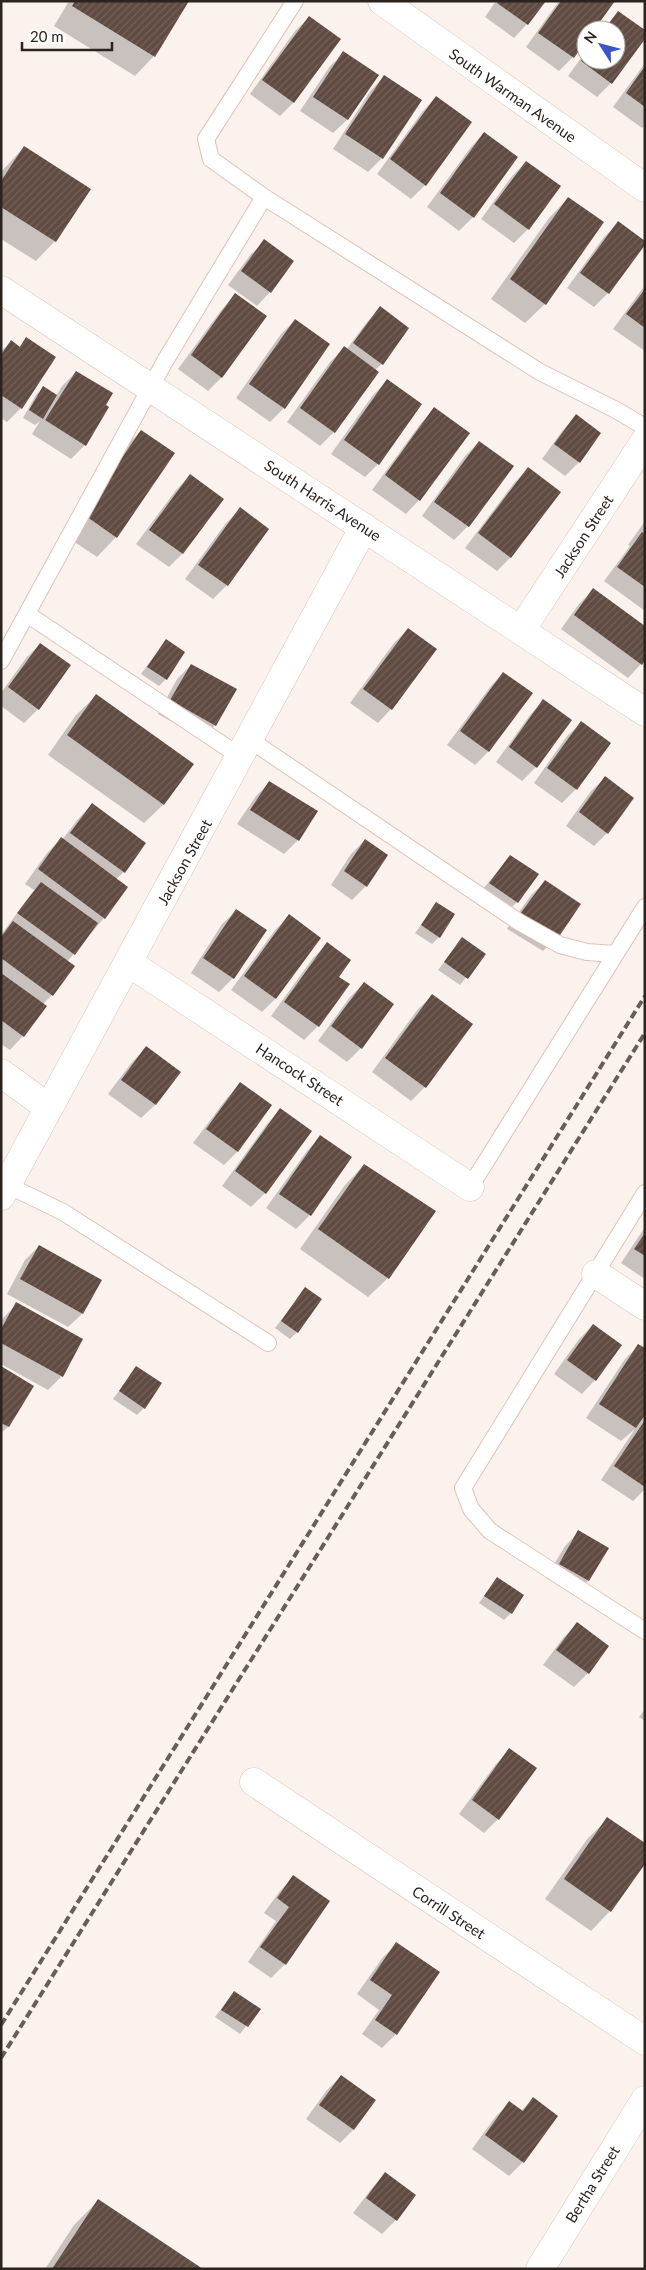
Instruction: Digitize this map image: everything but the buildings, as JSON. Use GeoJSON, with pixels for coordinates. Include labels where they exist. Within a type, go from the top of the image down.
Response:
{"type":"FeatureCollection","features":[{"type":"Feature","properties":{"kind":"street","name":"South Warman Avenue"},"geometry":{"type":"LineString","coordinates":[[382,1],[645,188]]}},
{"type":"Feature","properties":{"kind":"street","name":"South Harris Avenue"},"geometry":{"type":"LineString","coordinates":[[1,290],[645,712]]}},
{"type":"Feature","properties":{"kind":"street","name":"Jackson Street"},"geometry":{"type":"LineString","coordinates":[[520,630],[645,440]]}},
{"type":"Feature","properties":{"kind":"street","name":"Jackson Street"},"geometry":{"type":"LineString","coordinates":[[4,1190],[129,963],[364,527]]}},
{"type":"Feature","properties":{"kind":"street","name":"Hancock Street"},"geometry":{"type":"LineString","coordinates":[[129,963],[470,1187]]}},
{"type":"Feature","properties":{"kind":"street"},"geometry":{"type":"LineString","coordinates":[[1,1073],[49,1108]]}},
{"type":"Feature","properties":{"kind":"street"},"geometry":{"type":"LineString","coordinates":[[596,1274],[645,1306]]}},
{"type":"Feature","properties":{"kind":"street","name":"Corrill Street"},"geometry":{"type":"LineString","coordinates":[[254,1782],[645,2041]]}},
{"type":"Feature","properties":{"kind":"street","name":"Bertha Street"},"geometry":{"type":"LineString","coordinates":[[540,2269],[645,2100]]}},
{"type":"Feature","properties":{"kind":"lane"},"geometry":{"type":"LineString","coordinates":[[296,1],[206,139],[211,159],[264,197],[540,372],[616,410],[645,427]]}},
{"type":"Feature","properties":{"kind":"lane"},"geometry":{"type":"LineString","coordinates":[[1,661],[151,387],[264,197]]}},
{"type":"Feature","properties":{"kind":"lane"},"geometry":{"type":"LineString","coordinates":[[27,614],[519,922],[560,945],[587,952],[615,954]]}},
{"type":"Feature","properties":{"kind":"lane"},"geometry":{"type":"LineString","coordinates":[[470,1187],[645,907]]}},
{"type":"Feature","properties":{"kind":"lane"},"geometry":{"type":"LineString","coordinates":[[4,1190],[63,1212],[268,1343]]}},
{"type":"Feature","properties":{"kind":"lane"},"geometry":{"type":"LineString","coordinates":[[645,1193],[463,1488],[471,1509],[490,1531],[645,1632]]}},
{"type":"Feature","properties":{"kind":"railway"},"geometry":{"type":"LineString","coordinates":[[1,2025],[645,996]]}},
{"type":"Feature","properties":{"kind":"railway"},"geometry":{"type":"LineString","coordinates":[[1,2058],[645,1033]]}}]}
